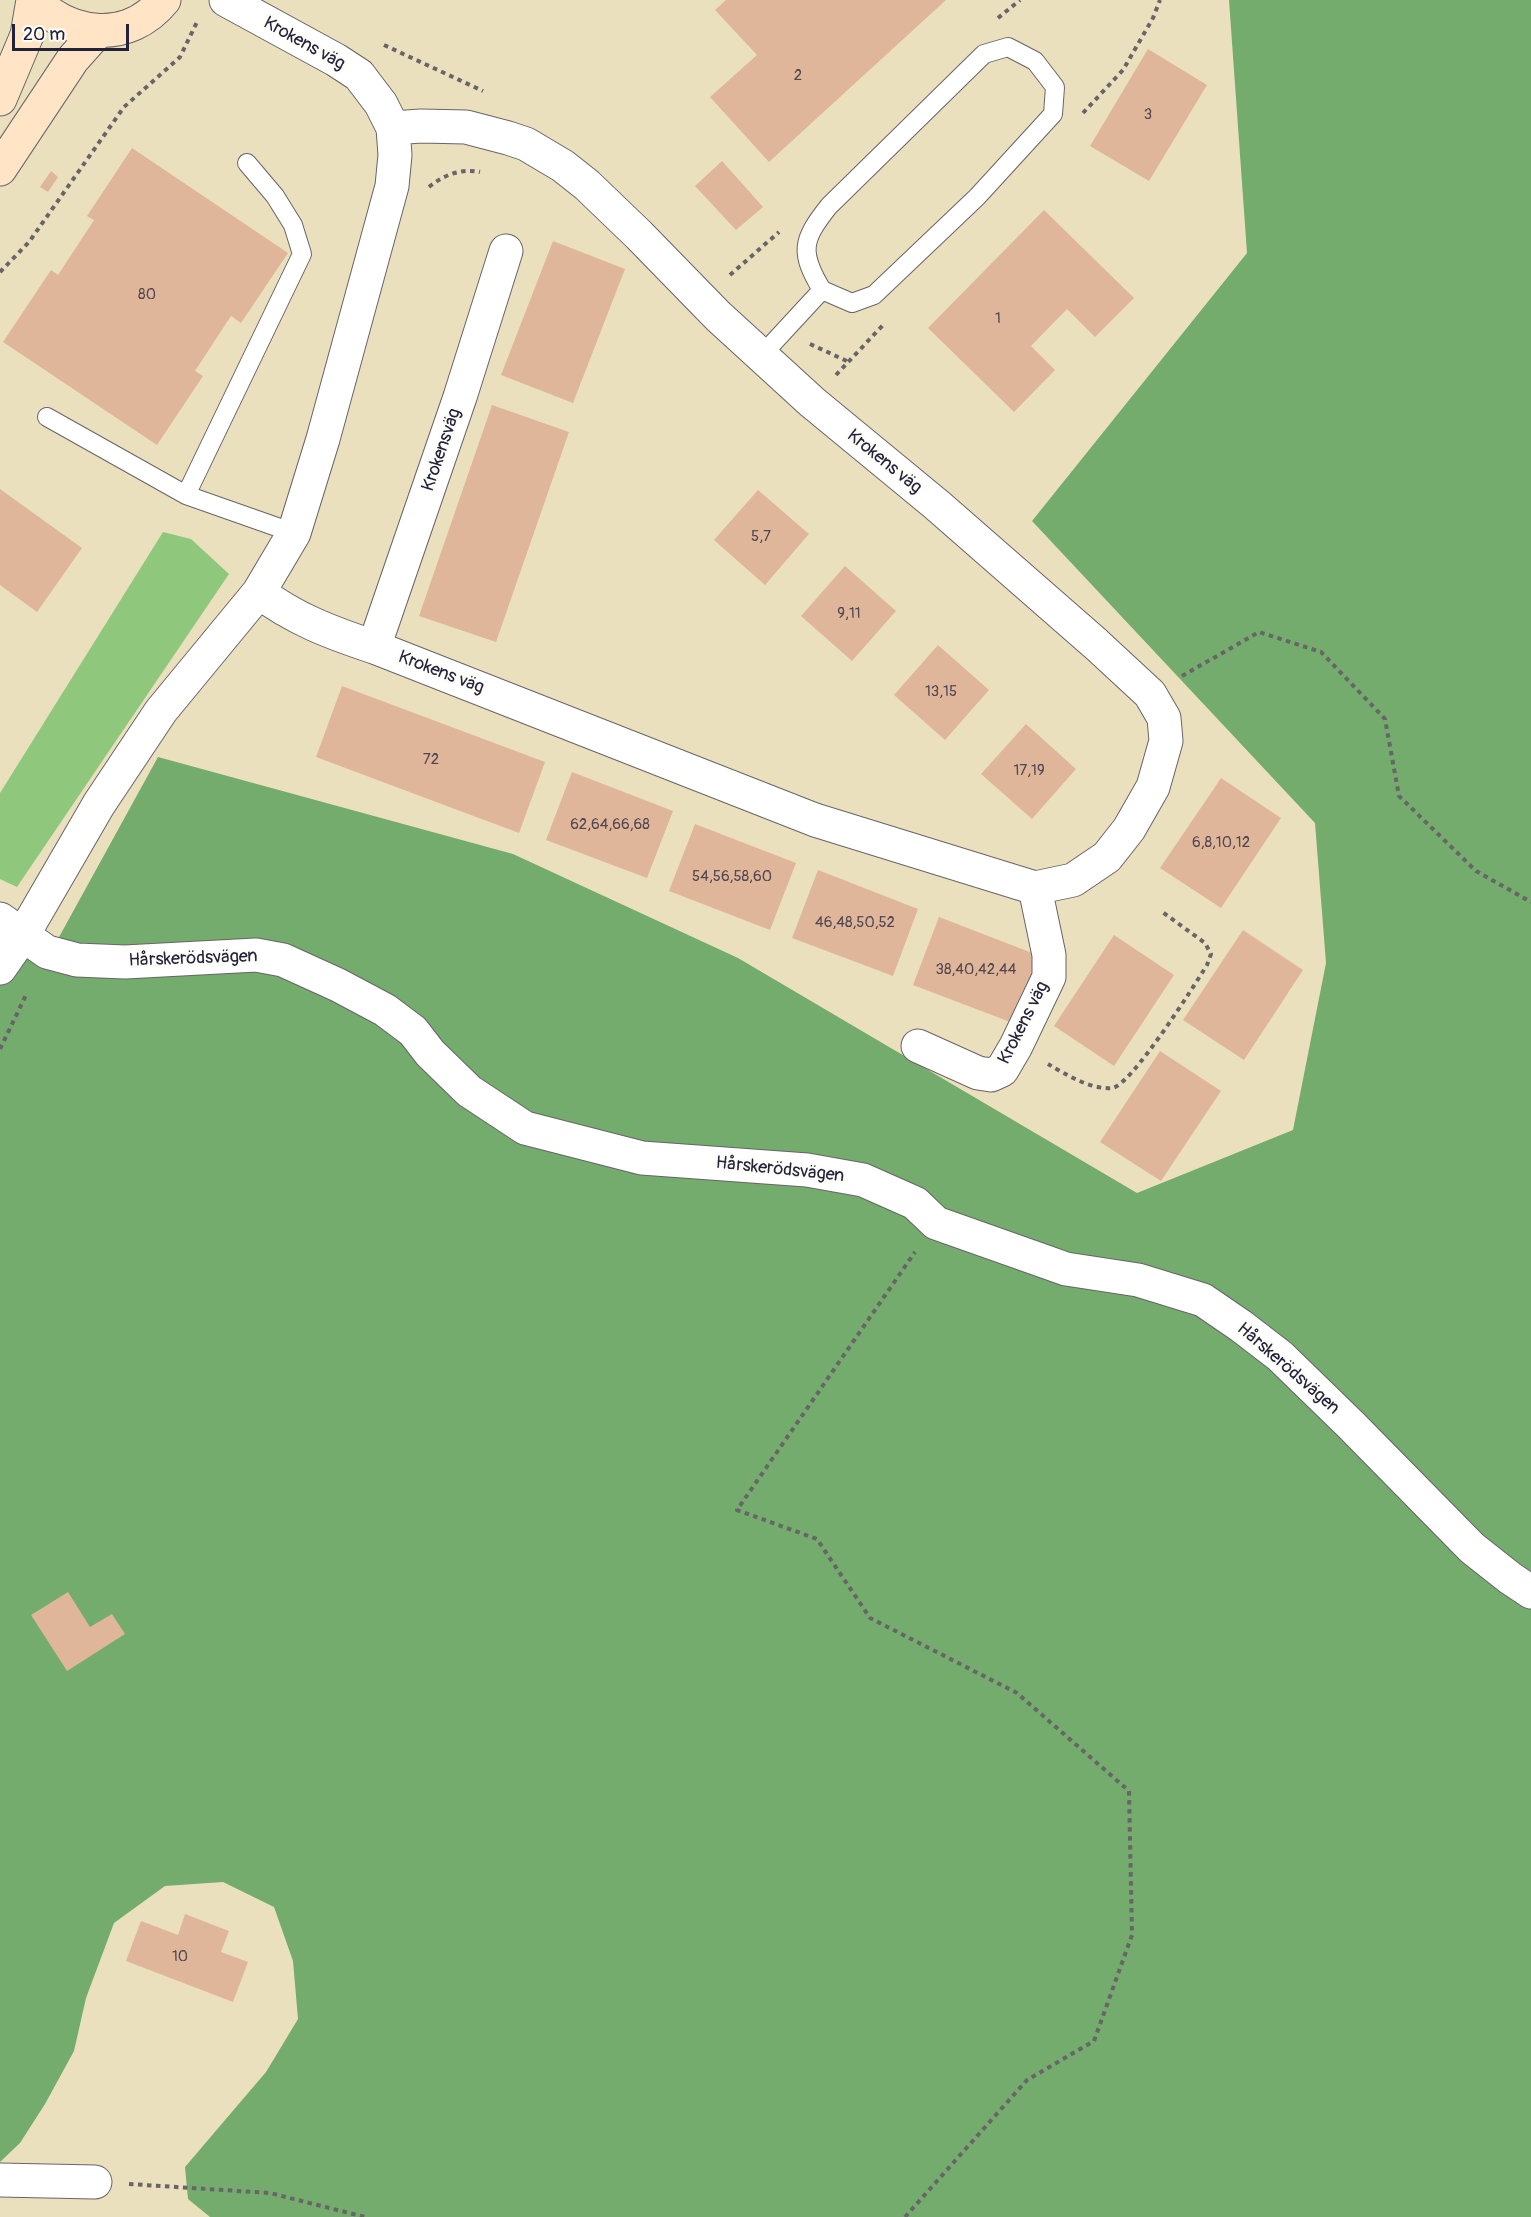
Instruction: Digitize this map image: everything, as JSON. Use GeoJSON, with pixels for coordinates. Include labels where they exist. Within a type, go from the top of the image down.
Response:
{"type":"FeatureCollection","features":[{"type":"Feature","properties":{"kind":"street"},"geometry":{"type":"LineString","coordinates":[[33,0],[47,13],[65,24],[98,31],[115,30],[131,25],[146,16],[164,0]]}},
{"type":"Feature","properties":{"kind":"street"},"geometry":{"type":"LineString","coordinates":[[0,99],[27,35],[33,0]]}},
{"type":"Feature","properties":{"kind":"street","name":"Krokens väg"},"geometry":{"type":"LineString","coordinates":[[0,968],[23,935],[99,804],[161,711],[259,592],[294,533],[323,439],[392,186],[395,156],[393,128],[381,104],[359,75],[226,0]]}},
{"type":"Feature","properties":{"kind":"street"},"geometry":{"type":"LineString","coordinates":[[0,169],[73,59],[98,31]]}},
{"type":"Feature","properties":{"kind":"street","name":"Krokens väg"},"geometry":{"type":"LineString","coordinates":[[259,592],[275,604],[320,628],[374,647],[815,820],[1035,888],[1073,880],[1107,857],[1129,829],[1153,787],[1166,741],[1164,718],[1150,694],[954,520],[812,402],[761,356],[587,185],[563,166],[526,144],[508,138],[466,128],[421,126],[393,128]]}},
{"type":"Feature","properties":{"kind":"street","name":"Krokensväg"},"geometry":{"type":"LineString","coordinates":[[374,647],[460,397],[506,251]]}},
{"type":"Feature","properties":{"kind":"street","name":"Krokens väg"},"geometry":{"type":"LineString","coordinates":[[918,1046],[978,1073],[991,1075],[1002,1070],[1016,1046],[1048,977],[1049,955],[1035,888]]}},
{"type":"Feature","properties":{"kind":"street","name":"Hårskerödsvägen"},"geometry":{"type":"LineString","coordinates":[[23,935],[77,960],[125,962],[256,955],[283,960],[385,1010],[414,1031],[430,1053],[469,1091],[525,1128],[642,1158],[807,1170],[863,1180],[915,1203],[936,1223],[1066,1269],[1138,1280],[1203,1300],[1280,1356],[1472,1548],[1531,1592]]}},
{"type":"Feature","properties":{"kind":"street"},"geometry":{"type":"LineString","coordinates":[[0,2180],[95,2182]]}},
{"type":"Feature","properties":{"kind":"lane"},"geometry":{"type":"LineString","coordinates":[[1008,47],[1035,61],[1055,87],[1053,114],[977,197],[874,295],[852,303],[822,290],[809,270],[806,244],[812,227],[829,206],[984,54],[1008,47]]}},
{"type":"Feature","properties":{"kind":"lane"},"geometry":{"type":"LineString","coordinates":[[186,495],[302,254],[293,225],[275,196],[247,164]]}},
{"type":"Feature","properties":{"kind":"lane"},"geometry":{"type":"LineString","coordinates":[[761,356],[822,290]]}},
{"type":"Feature","properties":{"kind":"lane"},"geometry":{"type":"LineString","coordinates":[[46,417],[186,495],[294,533]]}},
{"type":"Feature","properties":{"kind":"path"},"geometry":{"type":"LineString","coordinates":[[991,25],[1020,0]]}},
{"type":"Feature","properties":{"kind":"path"},"geometry":{"type":"LineString","coordinates":[[0,272],[29,242],[124,107],[180,57],[199,19]]}},
{"type":"Feature","properties":{"kind":"path"},"geometry":{"type":"LineString","coordinates":[[1150,694],[1259,632],[1321,652],[1385,719],[1399,796],[1476,871],[1531,902]]}},
{"type":"Feature","properties":{"kind":"path"},"geometry":{"type":"LineString","coordinates":[[1016,1046],[1065,1073],[1096,1086],[1113,1088],[1122,1083],[1154,1044],[1207,965],[1211,954],[1205,944],[1161,911]]}},
{"type":"Feature","properties":{"kind":"path"},"geometry":{"type":"LineString","coordinates":[[0,1049],[23,935]]}},
{"type":"Feature","properties":{"kind":"path"},"geometry":{"type":"LineString","coordinates":[[905,2217],[1027,2080],[1094,2041],[1132,1935],[1129,1791],[1017,1694],[870,1618],[817,1539],[737,1510],[936,1223]]}},
{"type":"Feature","properties":{"kind":"path"},"geometry":{"type":"LineString","coordinates":[[95,2182],[270,2193],[365,2217]]}},
{"type":"Feature","properties":{"kind":"green space"},"geometry":{"type":"Polygon","coordinates":[[[1229,0],[1531,0],[1531,2217],[210,2217],[188,2199],[185,2167],[266,2072],[298,2019],[293,1961],[274,1907],[223,1882],[165,1886],[114,1923],[86,1998],[74,2051],[45,2104],[20,2143],[0,2162],[0,938],[42,968],[158,757],[513,854],[738,958],[1137,1193],[1293,1130],[1326,963],[1315,823],[1032,521],[1247,253],[1229,0]]]}},
{"type":"Feature","properties":{"kind":"green space"},"geometry":{"type":"Polygon","coordinates":[[[163,532],[191,539],[229,574],[17,887],[0,879],[0,793],[163,532]]]}},
{"type":"Feature","properties":{"kind":"building"},"geometry":{"type":"Polygon","coordinates":[[[726,0],[946,0],[769,162],[710,97],[757,55],[715,10],[726,0]]]}},
{"type":"Feature","properties":{"kind":"building"},"geometry":{"type":"Polygon","coordinates":[[[1148,49],[1207,85],[1149,181],[1090,146],[1148,49]]]}},
{"type":"Feature","properties":{"kind":"building"},"geometry":{"type":"Polygon","coordinates":[[[132,148],[288,253],[241,323],[231,316],[195,371],[203,376],[157,445],[3,342],[51,270],[58,275],[94,220],[87,216],[132,148]]]}},
{"type":"Feature","properties":{"kind":"building"},"geometry":{"type":"Polygon","coordinates":[[[722,161],[763,207],[736,230],[695,186],[722,161]]]}},
{"type":"Feature","properties":{"kind":"building"},"geometry":{"type":"Polygon","coordinates":[[[51,171],[58,177],[48,192],[40,187],[51,171]]]}},
{"type":"Feature","properties":{"kind":"building"},"geometry":{"type":"Polygon","coordinates":[[[1044,210],[1134,298],[1095,337],[1067,309],[1031,346],[1055,370],[1014,412],[928,328],[1044,210]]]}},
{"type":"Feature","properties":{"kind":"building"},"geometry":{"type":"Polygon","coordinates":[[[553,241],[625,269],[573,403],[501,375],[553,241]]]}},
{"type":"Feature","properties":{"kind":"building"},"geometry":{"type":"Polygon","coordinates":[[[492,405],[569,432],[496,642],[419,616],[492,405]]]}},
{"type":"Feature","properties":{"kind":"building"},"geometry":{"type":"Polygon","coordinates":[[[0,489],[82,548],[37,612],[0,585],[0,489]]]}},
{"type":"Feature","properties":{"kind":"building"},"geometry":{"type":"Polygon","coordinates":[[[758,490],[809,534],[765,585],[714,540],[758,490]]]}},
{"type":"Feature","properties":{"kind":"building"},"geometry":{"type":"Polygon","coordinates":[[[845,566],[896,611],[852,661],[801,616],[845,566]]]}},
{"type":"Feature","properties":{"kind":"building"},"geometry":{"type":"Polygon","coordinates":[[[938,645],[989,690],[945,740],[894,695],[938,645]]]}},
{"type":"Feature","properties":{"kind":"building"},"geometry":{"type":"Polygon","coordinates":[[[342,686],[545,762],[519,833],[316,757],[342,686]]]}},
{"type":"Feature","properties":{"kind":"building"},"geometry":{"type":"Polygon","coordinates":[[[1026,724],[1076,769],[1032,819],[981,774],[1026,724]]]}},
{"type":"Feature","properties":{"kind":"building"},"geometry":{"type":"Polygon","coordinates":[[[572,772],[673,811],[647,878],[546,840],[572,772]]]}},
{"type":"Feature","properties":{"kind":"building"},"geometry":{"type":"Polygon","coordinates":[[[1221,778],[1281,818],[1221,908],[1160,868],[1221,778]]]}},
{"type":"Feature","properties":{"kind":"building"},"geometry":{"type":"Polygon","coordinates":[[[695,824],[796,863],[770,930],[669,891],[695,824]]]}},
{"type":"Feature","properties":{"kind":"building"},"geometry":{"type":"Polygon","coordinates":[[[818,870],[918,909],[893,976],[792,938],[818,870]]]}},
{"type":"Feature","properties":{"kind":"building"},"geometry":{"type":"Polygon","coordinates":[[[939,917],[1040,956],[1013,1023],[913,985],[939,917]]]}},
{"type":"Feature","properties":{"kind":"building"},"geometry":{"type":"Polygon","coordinates":[[[1243,930],[1303,970],[1244,1060],[1183,1020],[1243,930]]]}},
{"type":"Feature","properties":{"kind":"building"},"geometry":{"type":"Polygon","coordinates":[[[1114,935],[1174,975],[1114,1066],[1054,1026],[1114,935]]]}},
{"type":"Feature","properties":{"kind":"building"},"geometry":{"type":"Polygon","coordinates":[[[1160,1051],[1221,1091],[1161,1181],[1100,1142],[1160,1051]]]}},
{"type":"Feature","properties":{"kind":"building"},"geometry":{"type":"Polygon","coordinates":[[[68,1592],[90,1627],[112,1614],[125,1634],[67,1671],[31,1615],[68,1592]]]}},
{"type":"Feature","properties":{"kind":"building"},"geometry":{"type":"Polygon","coordinates":[[[185,1914],[229,1931],[221,1952],[248,1962],[233,2002],[126,1961],[141,1921],[178,1935],[185,1914]]]}}]}
